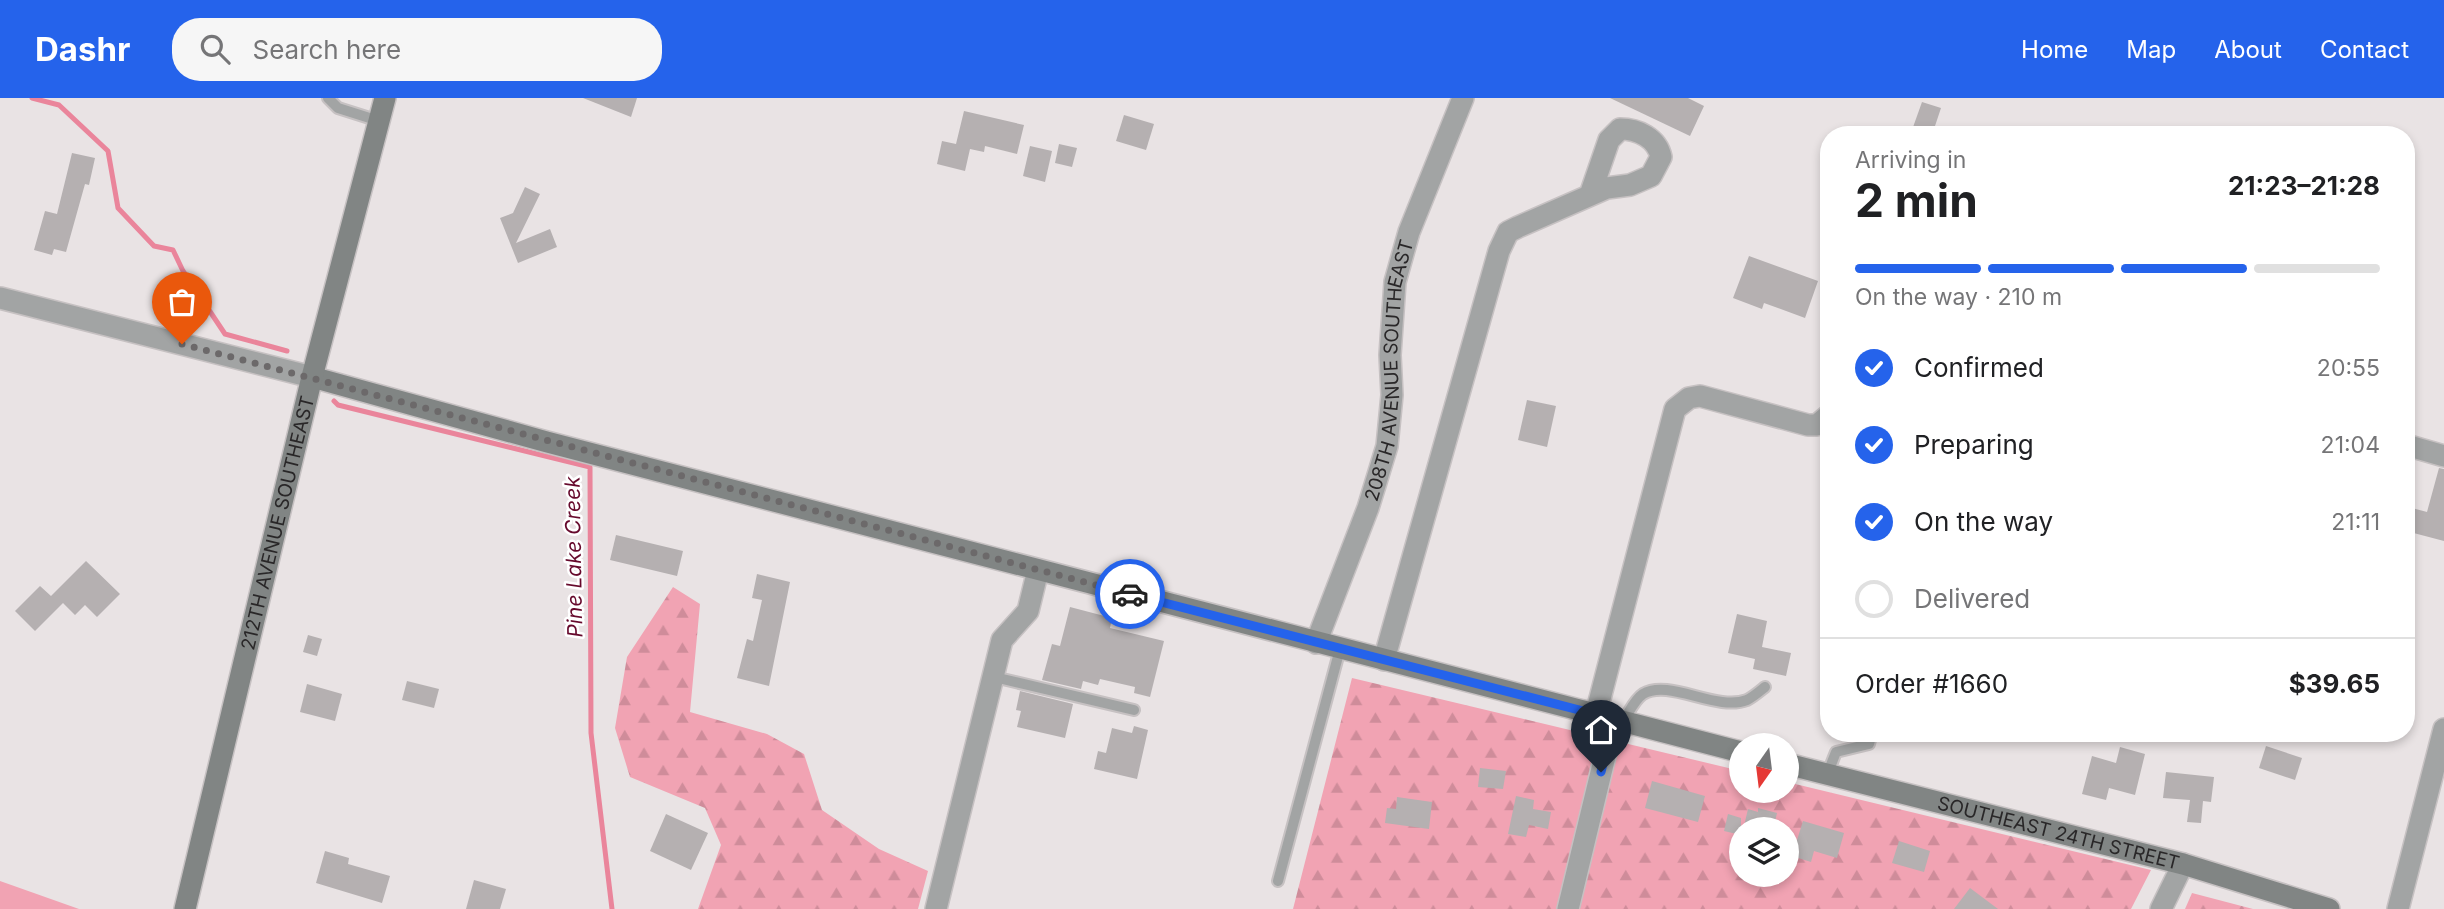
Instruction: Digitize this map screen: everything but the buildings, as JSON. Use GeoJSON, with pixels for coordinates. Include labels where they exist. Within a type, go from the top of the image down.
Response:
{"type":"FeatureCollection","features":[{"type":"Feature","properties":{"kind":"street","name":"212TH AVENUE SOUTHEAST"},"geometry":{"type":"LineString","coordinates":[[185,909],[312,377],[385,98]]}},
{"type":"Feature","properties":{"kind":"street","name":"208TH AVENUE SOUTHEAST"},"geometry":{"type":"LineString","coordinates":[[1316,643],[1368,509],[1387,446],[1391,423],[1391,328],[1395,282],[1409,232],[1463,98]]}},
{"type":"Feature","properties":{"kind":"street"},"geometry":{"type":"LineString","coordinates":[[1384,660],[1499,251],[1508,232],[1590,195]]}},
{"type":"Feature","properties":{"kind":"street"},"geometry":{"type":"LineString","coordinates":[[0,298],[312,377],[560,446],[1729,749]]}},
{"type":"Feature","properties":{"kind":"street"},"geometry":{"type":"LineString","coordinates":[[1568,909],[1675,409],[1689,398],[1700,396],[1808,425],[1820,422]]}},
{"type":"Feature","properties":{"kind":"street"},"geometry":{"type":"LineString","coordinates":[[2415,448],[2444,456]]}},
{"type":"Feature","properties":{"kind":"street"},"geometry":{"type":"LineString","coordinates":[[936,909],[1002,640],[1028,611],[1038,570]]}},
{"type":"Feature","properties":{"kind":"street"},"geometry":{"type":"LineString","coordinates":[[2398,909],[2444,729]]}},
{"type":"Feature","properties":{"kind":"street","name":"SOUTHEAST 24TH STREET"},"geometry":{"type":"LineString","coordinates":[[1799,767],[2183,864],[2329,909]]}},
{"type":"Feature","properties":{"kind":"street"},"geometry":{"type":"LineString","coordinates":[[2161,909],[2183,864]]}},
{"type":"Feature","properties":{"kind":"lane"},"geometry":{"type":"LineString","coordinates":[[328,98],[338,108],[379,121]]}},
{"type":"Feature","properties":{"kind":"lane"},"geometry":{"type":"LineString","coordinates":[[1278,881],[1340,649]]}},
{"type":"Feature","properties":{"kind":"lane"},"geometry":{"type":"LineString","coordinates":[[994,677],[1134,710]]}},
{"type":"Feature","properties":{"kind":"lane"},"geometry":{"type":"LineString","coordinates":[[1611,718],[1653,691],[1730,702],[1747,700],[1765,687]]}},
{"type":"Feature","properties":{"kind":"lane"},"geometry":{"type":"LineString","coordinates":[[1827,775],[1836,752],[1870,742]]}},
{"type":"Feature","properties":{"kind":"green space"},"geometry":{"type":"Polygon","coordinates":[[[673,587],[700,604],[690,712],[767,734],[804,754],[822,810],[879,849],[928,871],[918,909],[698,909],[721,845],[705,808],[630,777],[615,728],[627,657],[673,587]]]}},
{"type":"Feature","properties":{"kind":"green space"},"geometry":{"type":"Polygon","coordinates":[[[1352,678],[1729,768],[1729,803],[1799,803],[1799,785],[2151,870],[2131,909],[1293,909],[1352,678]]]}},
{"type":"Feature","properties":{"kind":"green space"},"geometry":{"type":"Polygon","coordinates":[[[0,881],[79,909],[0,909],[0,881]]]}},
{"type":"Feature","properties":{"kind":"green space"},"geometry":{"type":"Polygon","coordinates":[[[2192,893],[2253,909],[2185,909],[2192,893]]]}},
{"type":"Feature","properties":{"kind":"waterway","name":"Pine Lake Creek"},"geometry":{"type":"LineString","coordinates":[[32,98],[59,105],[108,151],[118,208],[154,246],[173,250],[183,271],[225,334],[287,351]]}},
{"type":"Feature","properties":{"kind":"waterway","name":"Pine Lake Creek"},"geometry":{"type":"LineString","coordinates":[[334,401],[338,405],[590,467],[591,733],[612,909]]}},
{"type":"Feature","properties":{"kind":"way so far"},"geometry":{"type":"LineString","coordinates":[[182,344],[1130,594]]}},
{"type":"Feature","properties":{"kind":"route"},"geometry":{"type":"LineString","coordinates":[[1130,594],[1614,719],[1601,772]]}}]}
